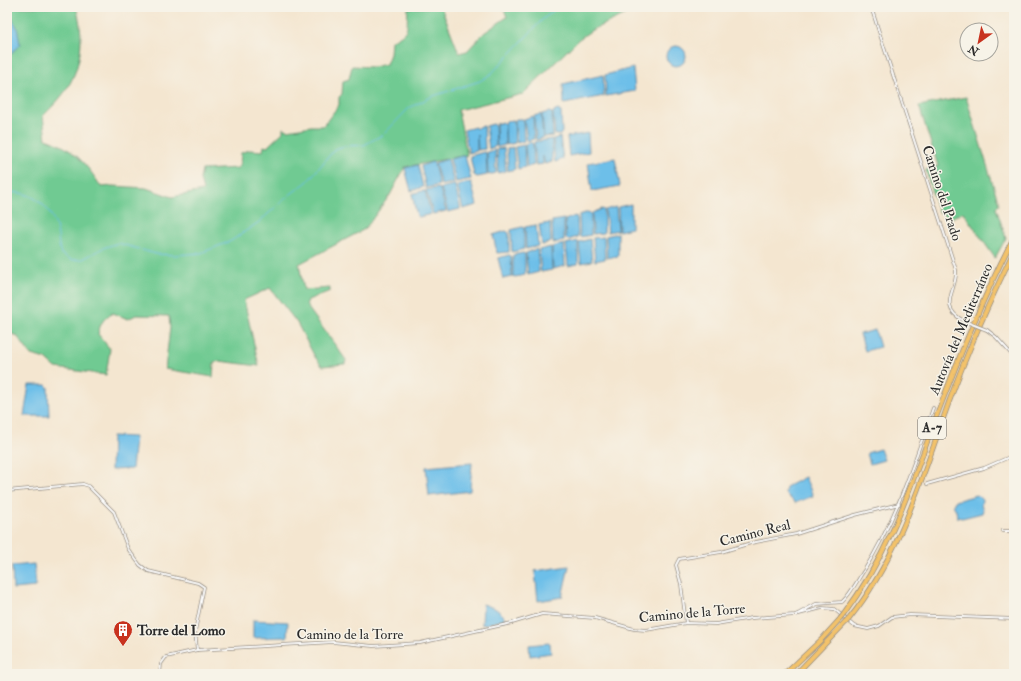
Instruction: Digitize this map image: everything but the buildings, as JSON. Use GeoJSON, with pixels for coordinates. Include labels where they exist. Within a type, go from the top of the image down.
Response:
{"type":"FeatureCollection","features":[{"type":"Feature","properties":{"kind":"highway","name":"Autovía del Mediterráneo"},"geometry":{"type":"LineString","coordinates":[[785,674],[812,650],[844,614],[869,578],[897,525],[963,346],[982,301],[1014,237]]}},
{"type":"Feature","properties":{"kind":"highway","name":"Autovía del Mediterráneo"},"geometry":{"type":"LineString","coordinates":[[796,674],[823,648],[845,623],[880,573],[904,526],[971,345],[1014,251]]}},
{"type":"Feature","properties":{"kind":"street","name":"Camino del Prado"},"geometry":{"type":"LineString","coordinates":[[871,7],[956,270],[956,279],[950,295],[950,305],[954,314],[987,330],[996,337],[1014,358]]}},
{"type":"Feature","properties":{"kind":"street"},"geometry":{"type":"LineString","coordinates":[[795,615],[816,604],[842,602],[844,600],[879,547],[899,504],[933,408]]}},
{"type":"Feature","properties":{"kind":"street"},"geometry":{"type":"LineString","coordinates":[[927,484],[984,468],[1014,455]]}},
{"type":"Feature","properties":{"kind":"street"},"geometry":{"type":"LineString","coordinates":[[7,491],[86,484],[114,512],[128,549],[140,565],[148,571],[198,583],[204,587],[195,631],[197,650]]}},
{"type":"Feature","properties":{"kind":"street","name":"Camino Real"},"geometry":{"type":"LineString","coordinates":[[686,623],[681,584],[676,565],[679,559],[721,552],[751,543],[801,532],[855,514],[899,504]]}},
{"type":"Feature","properties":{"kind":"street"},"geometry":{"type":"LineString","coordinates":[[1002,531],[1014,531]]}},
{"type":"Feature","properties":{"kind":"street","name":"Camino de la Torre"},"geometry":{"type":"LineString","coordinates":[[160,674],[161,664],[166,657],[197,650],[333,642],[373,646],[414,643],[453,637],[542,614],[595,618],[634,629],[646,630],[686,623],[716,624],[752,618],[795,615],[816,609],[828,608],[834,610],[854,626],[868,630],[879,626],[892,617],[910,615],[1014,619]]}},
{"type":"Feature","properties":{"kind":"street"},"geometry":{"type":"LineString","coordinates":[[70,674],[94,672],[118,674]]}},
{"type":"Feature","properties":{"kind":"green space"},"geometry":{"type":"Polygon","coordinates":[[[7,7],[76,7],[79,18],[81,40],[78,62],[75,73],[64,93],[43,116],[46,139],[64,147],[78,157],[101,187],[113,186],[146,188],[172,197],[203,191],[200,179],[202,170],[238,168],[240,165],[241,153],[249,150],[263,151],[264,146],[267,147],[283,132],[283,128],[288,130],[311,126],[323,126],[339,105],[339,97],[342,94],[343,81],[349,79],[352,66],[373,67],[386,64],[390,54],[391,41],[405,32],[407,26],[408,8],[441,7],[459,53],[467,51],[484,33],[507,17],[503,7],[636,7],[624,15],[592,30],[579,39],[523,94],[458,110],[467,155],[405,167],[390,195],[365,229],[299,264],[304,290],[330,288],[330,291],[308,300],[306,305],[346,360],[345,364],[322,366],[315,357],[297,323],[270,288],[244,300],[259,366],[219,361],[214,363],[213,377],[165,369],[170,328],[169,316],[136,315],[128,319],[113,313],[107,317],[101,324],[98,334],[110,349],[106,375],[56,368],[46,359],[31,355],[17,336],[7,332],[7,7]]]}},
{"type":"Feature","properties":{"kind":"green space"},"geometry":{"type":"Polygon","coordinates":[[[966,97],[999,204],[996,208],[1006,238],[995,258],[963,212],[949,219],[944,214],[938,212],[926,170],[938,166],[919,106],[966,97]]]}},
{"type":"Feature","properties":{"kind":"water"},"geometry":{"type":"Polygon","coordinates":[[[7,10],[17,27],[20,44],[7,58],[7,10]]]}},
{"type":"Feature","properties":{"kind":"water"},"geometry":{"type":"Polygon","coordinates":[[[676,46],[683,49],[686,56],[683,63],[676,66],[669,63],[666,56],[669,49],[676,46]]]}},
{"type":"Feature","properties":{"kind":"water"},"geometry":{"type":"Polygon","coordinates":[[[633,68],[635,91],[606,96],[605,75],[633,68]]]}},
{"type":"Feature","properties":{"kind":"water"},"geometry":{"type":"Polygon","coordinates":[[[603,75],[604,96],[564,104],[563,84],[603,75]]]}},
{"type":"Feature","properties":{"kind":"water"},"geometry":{"type":"Polygon","coordinates":[[[558,110],[561,112],[562,132],[560,135],[555,135],[553,112],[558,110]]]}},
{"type":"Feature","properties":{"kind":"water"},"geometry":{"type":"Polygon","coordinates":[[[549,112],[552,113],[553,136],[544,137],[542,114],[549,112]]]}},
{"type":"Feature","properties":{"kind":"water"},"geometry":{"type":"Polygon","coordinates":[[[541,114],[543,138],[536,140],[534,116],[541,114]]]}},
{"type":"Feature","properties":{"kind":"water"},"geometry":{"type":"Polygon","coordinates":[[[533,116],[534,139],[527,141],[524,119],[533,116]]]}},
{"type":"Feature","properties":{"kind":"water"},"geometry":{"type":"Polygon","coordinates":[[[516,119],[523,119],[524,141],[517,143],[515,121],[516,119]]]}},
{"type":"Feature","properties":{"kind":"water"},"geometry":{"type":"Polygon","coordinates":[[[514,120],[515,143],[506,145],[506,121],[514,120]]]}},
{"type":"Feature","properties":{"kind":"water"},"geometry":{"type":"Polygon","coordinates":[[[503,122],[505,124],[505,145],[497,147],[496,124],[503,122]]]}},
{"type":"Feature","properties":{"kind":"water"},"geometry":{"type":"Polygon","coordinates":[[[493,124],[495,125],[496,146],[489,149],[486,126],[493,124]]]}},
{"type":"Feature","properties":{"kind":"water"},"geometry":{"type":"Polygon","coordinates":[[[484,126],[485,149],[478,150],[477,135],[477,151],[469,153],[464,130],[475,127],[476,129],[484,126]]]}},
{"type":"Feature","properties":{"kind":"water"},"geometry":{"type":"Polygon","coordinates":[[[588,133],[589,152],[569,156],[567,137],[588,133]]]}},
{"type":"Feature","properties":{"kind":"water"},"geometry":{"type":"Polygon","coordinates":[[[560,137],[563,159],[555,162],[553,139],[560,137]]]}},
{"type":"Feature","properties":{"kind":"water"},"geometry":{"type":"Polygon","coordinates":[[[552,139],[552,162],[545,164],[543,156],[543,164],[536,165],[534,142],[552,139]]]}},
{"type":"Feature","properties":{"kind":"water"},"geometry":{"type":"Polygon","coordinates":[[[530,142],[533,144],[534,165],[527,167],[525,145],[530,142]]]}},
{"type":"Feature","properties":{"kind":"water"},"geometry":{"type":"Polygon","coordinates":[[[524,145],[525,167],[518,169],[515,147],[524,145]]]}},
{"type":"Feature","properties":{"kind":"water"},"geometry":{"type":"Polygon","coordinates":[[[513,147],[515,169],[508,171],[507,149],[513,147]]]}},
{"type":"Feature","properties":{"kind":"water"},"geometry":{"type":"Polygon","coordinates":[[[504,148],[506,171],[498,173],[497,149],[504,148]]]}},
{"type":"Feature","properties":{"kind":"water"},"geometry":{"type":"Polygon","coordinates":[[[495,150],[496,173],[488,175],[487,152],[495,150]]]}},
{"type":"Feature","properties":{"kind":"water"},"geometry":{"type":"Polygon","coordinates":[[[484,152],[486,153],[487,175],[477,177],[474,175],[470,156],[484,152]]]}},
{"type":"Feature","properties":{"kind":"water"},"geometry":{"type":"Polygon","coordinates":[[[465,156],[471,179],[456,182],[450,159],[465,156]]]}},
{"type":"Feature","properties":{"kind":"water"},"geometry":{"type":"Polygon","coordinates":[[[615,158],[620,186],[592,191],[588,163],[615,158]]]}},
{"type":"Feature","properties":{"kind":"water"},"geometry":{"type":"Polygon","coordinates":[[[448,159],[454,183],[441,185],[435,163],[448,159]]]}},
{"type":"Feature","properties":{"kind":"water"},"geometry":{"type":"Polygon","coordinates":[[[432,162],[434,163],[439,185],[426,188],[421,166],[432,162]]]}},
{"type":"Feature","properties":{"kind":"water"},"geometry":{"type":"Polygon","coordinates":[[[418,165],[423,187],[411,191],[405,168],[418,165]]]}},
{"type":"Feature","properties":{"kind":"water"},"geometry":{"type":"Polygon","coordinates":[[[471,182],[477,205],[463,209],[457,185],[471,182]]]}},
{"type":"Feature","properties":{"kind":"water"},"geometry":{"type":"Polygon","coordinates":[[[455,185],[460,209],[448,212],[441,188],[455,185]]]}},
{"type":"Feature","properties":{"kind":"water"},"geometry":{"type":"Polygon","coordinates":[[[437,188],[440,189],[446,211],[433,214],[426,190],[437,188]]]}},
{"type":"Feature","properties":{"kind":"water"},"geometry":{"type":"Polygon","coordinates":[[[425,191],[431,214],[419,217],[417,216],[412,194],[425,191]]]}},
{"type":"Feature","properties":{"kind":"water"},"geometry":{"type":"Polygon","coordinates":[[[631,204],[631,228],[619,231],[618,207],[631,204]]]}},
{"type":"Feature","properties":{"kind":"water"},"geometry":{"type":"Polygon","coordinates":[[[616,207],[618,230],[608,232],[605,210],[616,207]]]}},
{"type":"Feature","properties":{"kind":"water"},"geometry":{"type":"Polygon","coordinates":[[[602,209],[604,210],[604,233],[593,234],[592,213],[602,209]]]}},
{"type":"Feature","properties":{"kind":"water"},"geometry":{"type":"Polygon","coordinates":[[[589,212],[591,214],[591,235],[580,237],[579,215],[589,212]]]}},
{"type":"Feature","properties":{"kind":"water"},"geometry":{"type":"Polygon","coordinates":[[[575,216],[577,218],[578,237],[568,240],[566,239],[565,220],[575,216]]]}},
{"type":"Feature","properties":{"kind":"water"},"geometry":{"type":"Polygon","coordinates":[[[564,219],[564,241],[553,243],[552,221],[564,219]]]}},
{"type":"Feature","properties":{"kind":"water"},"geometry":{"type":"Polygon","coordinates":[[[550,223],[551,242],[542,245],[539,225],[550,223]]]}},
{"type":"Feature","properties":{"kind":"water"},"geometry":{"type":"Polygon","coordinates":[[[536,225],[538,246],[526,249],[525,227],[536,225]]]}},
{"type":"Feature","properties":{"kind":"water"},"geometry":{"type":"Polygon","coordinates":[[[522,227],[524,228],[524,249],[512,252],[511,230],[522,227]]]}},
{"type":"Feature","properties":{"kind":"water"},"geometry":{"type":"Polygon","coordinates":[[[506,231],[509,233],[509,252],[497,253],[493,235],[506,231]]]}},
{"type":"Feature","properties":{"kind":"water"},"geometry":{"type":"Polygon","coordinates":[[[618,233],[618,256],[607,258],[606,236],[618,233]]]}},
{"type":"Feature","properties":{"kind":"water"},"geometry":{"type":"Polygon","coordinates":[[[604,237],[605,259],[595,261],[593,238],[604,237]]]}},
{"type":"Feature","properties":{"kind":"water"},"geometry":{"type":"Polygon","coordinates":[[[590,239],[592,261],[581,263],[579,242],[590,239]]]}},
{"type":"Feature","properties":{"kind":"water"},"geometry":{"type":"Polygon","coordinates":[[[578,241],[578,264],[568,266],[566,244],[578,241]]]}},
{"type":"Feature","properties":{"kind":"water"},"geometry":{"type":"Polygon","coordinates":[[[564,244],[565,266],[553,269],[552,247],[564,244]]]}},
{"type":"Feature","properties":{"kind":"water"},"geometry":{"type":"Polygon","coordinates":[[[551,247],[552,270],[541,272],[539,250],[551,247]]]}},
{"type":"Feature","properties":{"kind":"water"},"geometry":{"type":"Polygon","coordinates":[[[537,249],[539,272],[528,275],[526,253],[537,249]]]}},
{"type":"Feature","properties":{"kind":"water"},"geometry":{"type":"Polygon","coordinates":[[[525,254],[525,275],[515,277],[513,276],[513,255],[525,254]]]}},
{"type":"Feature","properties":{"kind":"water"},"geometry":{"type":"Polygon","coordinates":[[[509,255],[511,256],[512,277],[503,279],[498,258],[509,255]]]}},
{"type":"Feature","properties":{"kind":"water"},"geometry":{"type":"Polygon","coordinates":[[[875,330],[880,347],[865,351],[860,334],[875,330]]]}},
{"type":"Feature","properties":{"kind":"water"},"geometry":{"type":"Polygon","coordinates":[[[29,385],[46,385],[48,387],[49,416],[24,416],[29,385]]]}},
{"type":"Feature","properties":{"kind":"water"},"geometry":{"type":"Polygon","coordinates":[[[112,436],[135,437],[132,469],[111,470],[112,436]]]}},
{"type":"Feature","properties":{"kind":"water"},"geometry":{"type":"Polygon","coordinates":[[[880,449],[884,460],[870,464],[867,453],[880,449]]]}},
{"type":"Feature","properties":{"kind":"water"},"geometry":{"type":"Polygon","coordinates":[[[472,463],[470,491],[429,496],[426,467],[472,463]]]}},
{"type":"Feature","properties":{"kind":"water"},"geometry":{"type":"Polygon","coordinates":[[[805,477],[813,496],[795,503],[785,493],[786,487],[805,477]]]}},
{"type":"Feature","properties":{"kind":"water"},"geometry":{"type":"Polygon","coordinates":[[[977,495],[982,500],[982,513],[962,518],[957,517],[956,510],[953,505],[955,501],[977,495]]]}},
{"type":"Feature","properties":{"kind":"water"},"geometry":{"type":"Polygon","coordinates":[[[34,564],[36,587],[13,589],[12,566],[34,564]]]}},
{"type":"Feature","properties":{"kind":"water"},"geometry":{"type":"Polygon","coordinates":[[[569,566],[562,597],[538,601],[535,571],[569,566]]]}},
{"type":"Feature","properties":{"kind":"water"},"geometry":{"type":"Polygon","coordinates":[[[483,604],[496,609],[504,616],[504,620],[482,625],[483,604]]]}},
{"type":"Feature","properties":{"kind":"water"},"geometry":{"type":"Polygon","coordinates":[[[253,620],[288,622],[287,637],[253,638],[253,620]]]}},
{"type":"Feature","properties":{"kind":"water"},"geometry":{"type":"Polygon","coordinates":[[[550,643],[551,653],[530,656],[529,645],[550,643]]]}},
{"type":"Feature","properties":{"kind":"waterway"},"geometry":{"type":"LineString","coordinates":[[7,193],[16,192],[24,194],[39,201],[45,207],[50,214],[58,233],[61,254],[72,260],[83,259],[103,248],[118,243],[156,254],[175,255],[201,253],[231,241],[259,222],[288,196],[307,182],[335,149],[344,146],[364,145],[384,134],[409,108],[433,96],[480,81],[491,74],[542,20],[558,7]]}},
{"type":"Feature","properties":{"kind":"place","name":"Torre del Lomo"},"geometry":{"type":"Point","coordinates":[123,647]}}]}
